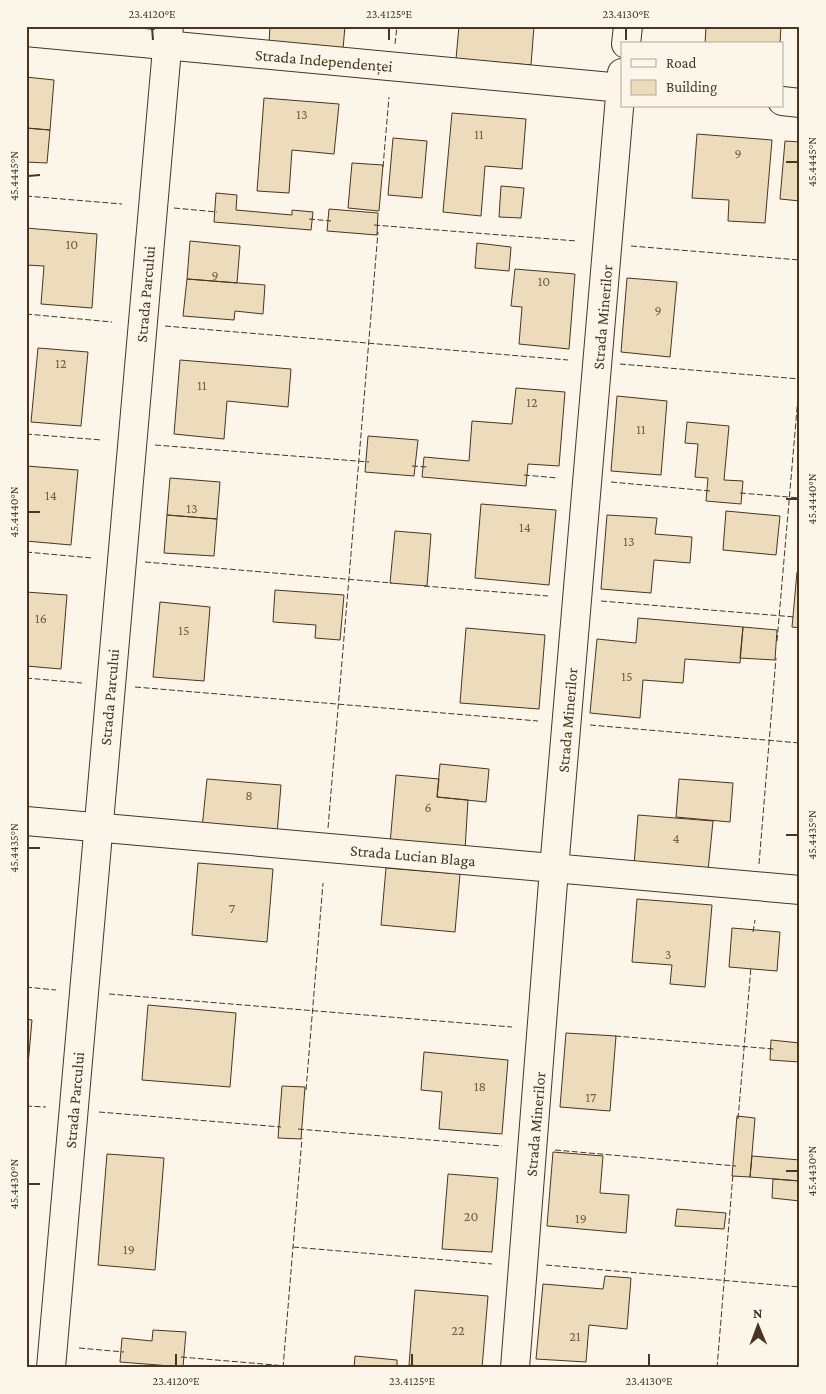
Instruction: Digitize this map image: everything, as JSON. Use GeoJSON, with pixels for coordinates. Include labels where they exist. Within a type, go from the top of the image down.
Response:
{"type":"FeatureCollection","features":[{"type":"Feature","properties":{"kind":"street"},"geometry":{"type":"LineString","coordinates":[[626,42],[628,26]]}},
{"type":"Feature","properties":{"kind":"street","name":"Strada Independenței"},"geometry":{"type":"LineString","coordinates":[[26,32],[168,36],[621,83]]}},
{"type":"Feature","properties":{"kind":"street","name":"Strada Parcului"},"geometry":{"type":"LineString","coordinates":[[51,1368],[168,36]]}},
{"type":"Feature","properties":{"kind":"street","name":"Strada Minerilor"},"geometry":{"type":"LineString","coordinates":[[515,1368],[554,869],[621,95]]}},
{"type":"Feature","properties":{"kind":"street"},"geometry":{"type":"LineString","coordinates":[[784,101],[800,103]]}},
{"type":"Feature","properties":{"kind":"street","name":"Strada Lucian Blaga"},"geometry":{"type":"LineString","coordinates":[[26,821],[800,890]]}},
{"type":"Feature","properties":{"kind":"building"},"geometry":{"type":"Polygon","coordinates":[[[270,26],[345,26],[343,49],[269,43],[270,26]]]}},
{"type":"Feature","properties":{"kind":"building"},"geometry":{"type":"Polygon","coordinates":[[[459,26],[534,26],[531,65],[456,59],[459,26]]]}},
{"type":"Feature","properties":{"kind":"building"},"geometry":{"type":"Polygon","coordinates":[[[706,26],[781,26],[780,42],[705,42],[706,26]]]}},
{"type":"Feature","properties":{"kind":"building"},"geometry":{"type":"Polygon","coordinates":[[[26,77],[54,80],[50,130],[26,128],[26,77]]]}},
{"type":"Feature","properties":{"kind":"building"},"geometry":{"type":"Polygon","coordinates":[[[264,98],[339,104],[334,154],[292,150],[289,193],[257,191],[264,98]]]}},
{"type":"Feature","properties":{"kind":"building"},"geometry":{"type":"Polygon","coordinates":[[[452,113],[526,119],[522,169],[485,166],[481,216],[443,212],[452,113]]]}},
{"type":"Feature","properties":{"kind":"building"},"geometry":{"type":"Polygon","coordinates":[[[26,128],[50,130],[47,163],[26,162],[26,128]]]}},
{"type":"Feature","properties":{"kind":"building"},"geometry":{"type":"Polygon","coordinates":[[[697,134],[772,140],[765,223],[728,221],[729,200],[692,198],[697,134]]]}},
{"type":"Feature","properties":{"kind":"building"},"geometry":{"type":"Polygon","coordinates":[[[393,138],[427,141],[422,198],[388,195],[393,138]]]}},
{"type":"Feature","properties":{"kind":"building"},"geometry":{"type":"Polygon","coordinates":[[[785,141],[800,142],[800,201],[780,199],[785,141]]]}},
{"type":"Feature","properties":{"kind":"building"},"geometry":{"type":"Polygon","coordinates":[[[352,163],[383,165],[379,211],[348,208],[352,163]]]}},
{"type":"Feature","properties":{"kind":"building"},"geometry":{"type":"Polygon","coordinates":[[[501,186],[524,188],[521,218],[499,217],[501,186]]]}},
{"type":"Feature","properties":{"kind":"building"},"geometry":{"type":"Polygon","coordinates":[[[216,193],[237,195],[236,210],[292,215],[292,210],[313,212],[311,230],[214,222],[216,193]]]}},
{"type":"Feature","properties":{"kind":"building"},"geometry":{"type":"Polygon","coordinates":[[[329,209],[378,213],[377,235],[327,231],[329,209]]]}},
{"type":"Feature","properties":{"kind":"building"},"geometry":{"type":"Polygon","coordinates":[[[26,228],[97,234],[92,308],[41,304],[44,266],[26,265],[26,228]]]}},
{"type":"Feature","properties":{"kind":"building"},"geometry":{"type":"Polygon","coordinates":[[[190,241],[240,246],[237,283],[187,279],[190,241]]]}},
{"type":"Feature","properties":{"kind":"building"},"geometry":{"type":"Polygon","coordinates":[[[477,243],[511,247],[509,271],[475,268],[477,243]]]}},
{"type":"Feature","properties":{"kind":"building"},"geometry":{"type":"Polygon","coordinates":[[[515,269],[575,274],[569,349],[519,344],[522,307],[511,306],[515,269]]]}},
{"type":"Feature","properties":{"kind":"building"},"geometry":{"type":"Polygon","coordinates":[[[627,278],[677,282],[670,357],[621,352],[627,278]]]}},
{"type":"Feature","properties":{"kind":"building"},"geometry":{"type":"Polygon","coordinates":[[[187,279],[265,285],[263,314],[235,311],[234,320],[183,316],[187,279]]]}},
{"type":"Feature","properties":{"kind":"building"},"geometry":{"type":"Polygon","coordinates":[[[38,348],[88,352],[81,426],[31,422],[38,348]]]}},
{"type":"Feature","properties":{"kind":"building"},"geometry":{"type":"Polygon","coordinates":[[[180,360],[291,369],[288,407],[227,401],[224,439],[174,434],[180,360]]]}},
{"type":"Feature","properties":{"kind":"building"},"geometry":{"type":"Polygon","coordinates":[[[516,388],[565,392],[559,466],[528,464],[526,486],[422,477],[424,457],[469,461],[472,421],[512,424],[516,388]]]}},
{"type":"Feature","properties":{"kind":"building"},"geometry":{"type":"Polygon","coordinates":[[[617,396],[667,401],[661,475],[611,471],[617,396]]]}},
{"type":"Feature","properties":{"kind":"building"},"geometry":{"type":"Polygon","coordinates":[[[687,422],[729,426],[724,480],[743,481],[741,504],[706,501],[708,478],[695,477],[698,444],[685,443],[687,422]]]}},
{"type":"Feature","properties":{"kind":"building"},"geometry":{"type":"Polygon","coordinates":[[[368,436],[418,440],[414,476],[365,472],[368,436]]]}},
{"type":"Feature","properties":{"kind":"building"},"geometry":{"type":"Polygon","coordinates":[[[26,466],[78,470],[71,545],[26,541],[26,466]]]}},
{"type":"Feature","properties":{"kind":"building"},"geometry":{"type":"Polygon","coordinates":[[[170,478],[220,482],[217,519],[167,515],[170,478]]]}},
{"type":"Feature","properties":{"kind":"building"},"geometry":{"type":"Polygon","coordinates":[[[481,504],[556,510],[549,585],[475,578],[481,504]]]}},
{"type":"Feature","properties":{"kind":"building"},"geometry":{"type":"Polygon","coordinates":[[[726,511],[780,516],[776,555],[723,550],[726,511]]]}},
{"type":"Feature","properties":{"kind":"building"},"geometry":{"type":"Polygon","coordinates":[[[167,515],[217,519],[214,556],[164,553],[167,515]]]}},
{"type":"Feature","properties":{"kind":"building"},"geometry":{"type":"Polygon","coordinates":[[[607,515],[657,518],[655,534],[692,537],[690,563],[654,560],[651,593],[601,589],[607,515]]]}},
{"type":"Feature","properties":{"kind":"building"},"geometry":{"type":"Polygon","coordinates":[[[395,531],[431,534],[427,586],[390,583],[395,531]]]}},
{"type":"Feature","properties":{"kind":"building"},"geometry":{"type":"Polygon","coordinates":[[[797,572],[800,572],[800,628],[792,627],[797,572]]]}},
{"type":"Feature","properties":{"kind":"building"},"geometry":{"type":"Polygon","coordinates":[[[275,590],[344,595],[340,640],[315,638],[316,625],[273,622],[275,590]]]}},
{"type":"Feature","properties":{"kind":"building"},"geometry":{"type":"Polygon","coordinates":[[[26,592],[67,595],[61,669],[26,666],[26,592]]]}},
{"type":"Feature","properties":{"kind":"building"},"geometry":{"type":"Polygon","coordinates":[[[160,602],[210,607],[204,681],[153,677],[160,602]]]}},
{"type":"Feature","properties":{"kind":"building"},"geometry":{"type":"Polygon","coordinates":[[[638,618],[743,627],[740,663],[685,659],[683,683],[643,680],[640,718],[590,713],[597,639],[636,643],[638,618]]]}},
{"type":"Feature","properties":{"kind":"building"},"geometry":{"type":"Polygon","coordinates":[[[743,627],[777,630],[775,660],[740,658],[743,627]]]}},
{"type":"Feature","properties":{"kind":"building"},"geometry":{"type":"Polygon","coordinates":[[[466,628],[545,635],[539,709],[460,703],[466,628]]]}},
{"type":"Feature","properties":{"kind":"building"},"geometry":{"type":"Polygon","coordinates":[[[440,764],[489,769],[486,802],[437,797],[440,764]]]}},
{"type":"Feature","properties":{"kind":"building"},"geometry":{"type":"Polygon","coordinates":[[[396,775],[439,779],[437,797],[468,800],[465,850],[390,844],[396,775]]]}},
{"type":"Feature","properties":{"kind":"building"},"geometry":{"type":"Polygon","coordinates":[[[207,779],[281,785],[277,834],[202,828],[207,779]]]}},
{"type":"Feature","properties":{"kind":"building"},"geometry":{"type":"Polygon","coordinates":[[[679,779],[733,783],[730,822],[676,817],[679,779]]]}},
{"type":"Feature","properties":{"kind":"building"},"geometry":{"type":"Polygon","coordinates":[[[638,815],[713,821],[708,871],[634,865],[638,815]]]}},
{"type":"Feature","properties":{"kind":"building"},"geometry":{"type":"Polygon","coordinates":[[[198,863],[273,869],[267,942],[192,935],[198,863]]]}},
{"type":"Feature","properties":{"kind":"building"},"geometry":{"type":"Polygon","coordinates":[[[386,868],[460,874],[455,932],[381,925],[386,868]]]}},
{"type":"Feature","properties":{"kind":"building"},"geometry":{"type":"Polygon","coordinates":[[[637,899],[712,905],[705,987],[670,984],[672,965],[632,962],[637,899]]]}},
{"type":"Feature","properties":{"kind":"building"},"geometry":{"type":"Polygon","coordinates":[[[732,928],[780,932],[777,971],[729,967],[732,928]]]}},
{"type":"Feature","properties":{"kind":"building"},"geometry":{"type":"Polygon","coordinates":[[[148,1005],[236,1013],[230,1087],[142,1080],[148,1005]]]}},
{"type":"Feature","properties":{"kind":"building"},"geometry":{"type":"Polygon","coordinates":[[[26,1019],[32,1020],[26,1088],[26,1019]]]}},
{"type":"Feature","properties":{"kind":"building"},"geometry":{"type":"Polygon","coordinates":[[[566,1033],[616,1036],[610,1111],[560,1107],[566,1033]]]}},
{"type":"Feature","properties":{"kind":"building"},"geometry":{"type":"Polygon","coordinates":[[[771,1040],[800,1043],[800,1062],[770,1060],[771,1040]]]}},
{"type":"Feature","properties":{"kind":"building"},"geometry":{"type":"Polygon","coordinates":[[[424,1052],[508,1060],[502,1134],[439,1129],[442,1092],[421,1090],[424,1052]]]}},
{"type":"Feature","properties":{"kind":"building"},"geometry":{"type":"Polygon","coordinates":[[[282,1086],[305,1087],[301,1139],[278,1138],[282,1086]]]}},
{"type":"Feature","properties":{"kind":"building"},"geometry":{"type":"Polygon","coordinates":[[[737,1116],[755,1118],[750,1177],[732,1176],[737,1116]]]}},
{"type":"Feature","properties":{"kind":"building"},"geometry":{"type":"Polygon","coordinates":[[[553,1152],[603,1156],[600,1193],[629,1195],[626,1233],[547,1226],[553,1152]]]}},
{"type":"Feature","properties":{"kind":"building"},"geometry":{"type":"Polygon","coordinates":[[[107,1154],[164,1158],[155,1270],[98,1265],[107,1154]]]}},
{"type":"Feature","properties":{"kind":"building"},"geometry":{"type":"Polygon","coordinates":[[[752,1156],[800,1160],[800,1181],[750,1177],[752,1156]]]}},
{"type":"Feature","properties":{"kind":"building"},"geometry":{"type":"Polygon","coordinates":[[[448,1174],[498,1178],[492,1252],[442,1249],[448,1174]]]}},
{"type":"Feature","properties":{"kind":"building"},"geometry":{"type":"Polygon","coordinates":[[[773,1179],[800,1181],[800,1201],[772,1198],[773,1179]]]}},
{"type":"Feature","properties":{"kind":"building"},"geometry":{"type":"Polygon","coordinates":[[[677,1209],[726,1213],[724,1229],[675,1226],[677,1209]]]}},
{"type":"Feature","properties":{"kind":"building"},"geometry":{"type":"Polygon","coordinates":[[[605,1276],[631,1278],[627,1329],[589,1325],[586,1362],[536,1359],[543,1284],[603,1289],[605,1276]]]}},
{"type":"Feature","properties":{"kind":"building"},"geometry":{"type":"Polygon","coordinates":[[[415,1290],[488,1296],[482,1368],[444,1368],[409,1365],[415,1290]]]}},
{"type":"Feature","properties":{"kind":"building"},"geometry":{"type":"Polygon","coordinates":[[[153,1330],[186,1332],[183,1367],[120,1362],[122,1338],[152,1341],[153,1330]]]}},
{"type":"Feature","properties":{"kind":"building"},"geometry":{"type":"Polygon","coordinates":[[[355,1356],[397,1360],[397,1368],[354,1368],[355,1356]]]}},
{"type":"Feature","properties":{"kind":"fence"},"geometry":{"type":"LineString","coordinates":[[395,44],[397,26]]}},
{"type":"Feature","properties":{"kind":"fence"},"geometry":{"type":"LineString","coordinates":[[383,167],[389,97]]}},
{"type":"Feature","properties":{"kind":"fence"},"geometry":{"type":"LineString","coordinates":[[26,196],[122,204]]}},
{"type":"Feature","properties":{"kind":"fence"},"geometry":{"type":"LineString","coordinates":[[174,208],[217,212]]}},
{"type":"Feature","properties":{"kind":"fence"},"geometry":{"type":"LineString","coordinates":[[309,219],[331,221]]}},
{"type":"Feature","properties":{"kind":"fence"},"geometry":{"type":"LineString","coordinates":[[374,225],[577,241]]}},
{"type":"Feature","properties":{"kind":"fence"},"geometry":{"type":"LineString","coordinates":[[328,828],[378,232]]}},
{"type":"Feature","properties":{"kind":"fence"},"geometry":{"type":"LineString","coordinates":[[631,246],[800,260]]}},
{"type":"Feature","properties":{"kind":"fence"},"geometry":{"type":"LineString","coordinates":[[26,314],[112,322]]}},
{"type":"Feature","properties":{"kind":"fence"},"geometry":{"type":"LineString","coordinates":[[165,326],[568,360]]}},
{"type":"Feature","properties":{"kind":"fence"},"geometry":{"type":"LineString","coordinates":[[620,364],[800,379]]}},
{"type":"Feature","properties":{"kind":"fence"},"geometry":{"type":"LineString","coordinates":[[777,641],[800,374]]}},
{"type":"Feature","properties":{"kind":"fence"},"geometry":{"type":"LineString","coordinates":[[26,434],[102,440]]}},
{"type":"Feature","properties":{"kind":"fence"},"geometry":{"type":"LineString","coordinates":[[155,445],[369,462]]}},
{"type":"Feature","properties":{"kind":"fence"},"geometry":{"type":"LineString","coordinates":[[412,466],[427,467]]}},
{"type":"Feature","properties":{"kind":"fence"},"geometry":{"type":"LineString","coordinates":[[524,475],[558,478]]}},
{"type":"Feature","properties":{"kind":"fence"},"geometry":{"type":"LineString","coordinates":[[611,482],[710,491]]}},
{"type":"Feature","properties":{"kind":"fence"},"geometry":{"type":"LineString","coordinates":[[740,493],[800,498]]}},
{"type":"Feature","properties":{"kind":"fence"},"geometry":{"type":"LineString","coordinates":[[26,552],[92,558]]}},
{"type":"Feature","properties":{"kind":"fence"},"geometry":{"type":"LineString","coordinates":[[145,562],[392,583]]}},
{"type":"Feature","properties":{"kind":"fence"},"geometry":{"type":"LineString","coordinates":[[424,586],[548,596]]}},
{"type":"Feature","properties":{"kind":"fence"},"geometry":{"type":"LineString","coordinates":[[601,601],[795,617]]}},
{"type":"Feature","properties":{"kind":"fence"},"geometry":{"type":"LineString","coordinates":[[759,864],[776,658]]}},
{"type":"Feature","properties":{"kind":"fence"},"geometry":{"type":"LineString","coordinates":[[26,678],[82,683]]}},
{"type":"Feature","properties":{"kind":"fence"},"geometry":{"type":"LineString","coordinates":[[135,687],[538,721]]}},
{"type":"Feature","properties":{"kind":"fence"},"geometry":{"type":"LineString","coordinates":[[590,725],[800,743]]}},
{"type":"Feature","properties":{"kind":"fence"},"geometry":{"type":"LineString","coordinates":[[306,1090],[323,883]]}},
{"type":"Feature","properties":{"kind":"fence"},"geometry":{"type":"LineString","coordinates":[[753,932],[755,920]]}},
{"type":"Feature","properties":{"kind":"fence"},"geometry":{"type":"LineString","coordinates":[[738,1119],[751,967]]}},
{"type":"Feature","properties":{"kind":"fence"},"geometry":{"type":"LineString","coordinates":[[26,987],[56,990]]}},
{"type":"Feature","properties":{"kind":"fence"},"geometry":{"type":"LineString","coordinates":[[109,994],[512,1027]]}},
{"type":"Feature","properties":{"kind":"fence"},"geometry":{"type":"LineString","coordinates":[[615,1036],[774,1049]]}},
{"type":"Feature","properties":{"kind":"fence"},"geometry":{"type":"LineString","coordinates":[[26,1106],[46,1107]]}},
{"type":"Feature","properties":{"kind":"fence"},"geometry":{"type":"LineString","coordinates":[[99,1112],[281,1127]]}},
{"type":"Feature","properties":{"kind":"fence"},"geometry":{"type":"LineString","coordinates":[[298,1129],[502,1146]]}},
{"type":"Feature","properties":{"kind":"fence"},"geometry":{"type":"LineString","coordinates":[[283,1368],[302,1138]]}},
{"type":"Feature","properties":{"kind":"fence"},"geometry":{"type":"LineString","coordinates":[[555,1150],[736,1166]]}},
{"type":"Feature","properties":{"kind":"fence"},"geometry":{"type":"LineString","coordinates":[[717,1368],[733,1174]]}},
{"type":"Feature","properties":{"kind":"fence"},"geometry":{"type":"LineString","coordinates":[[293,1247],[492,1264]]}},
{"type":"Feature","properties":{"kind":"fence"},"geometry":{"type":"LineString","coordinates":[[546,1265],[800,1287]]}},
{"type":"Feature","properties":{"kind":"fence"},"geometry":{"type":"LineString","coordinates":[[79,1348],[124,1352]]}},
{"type":"Feature","properties":{"kind":"fence"},"geometry":{"type":"LineString","coordinates":[[181,1357],[310,1368]]}}]}
